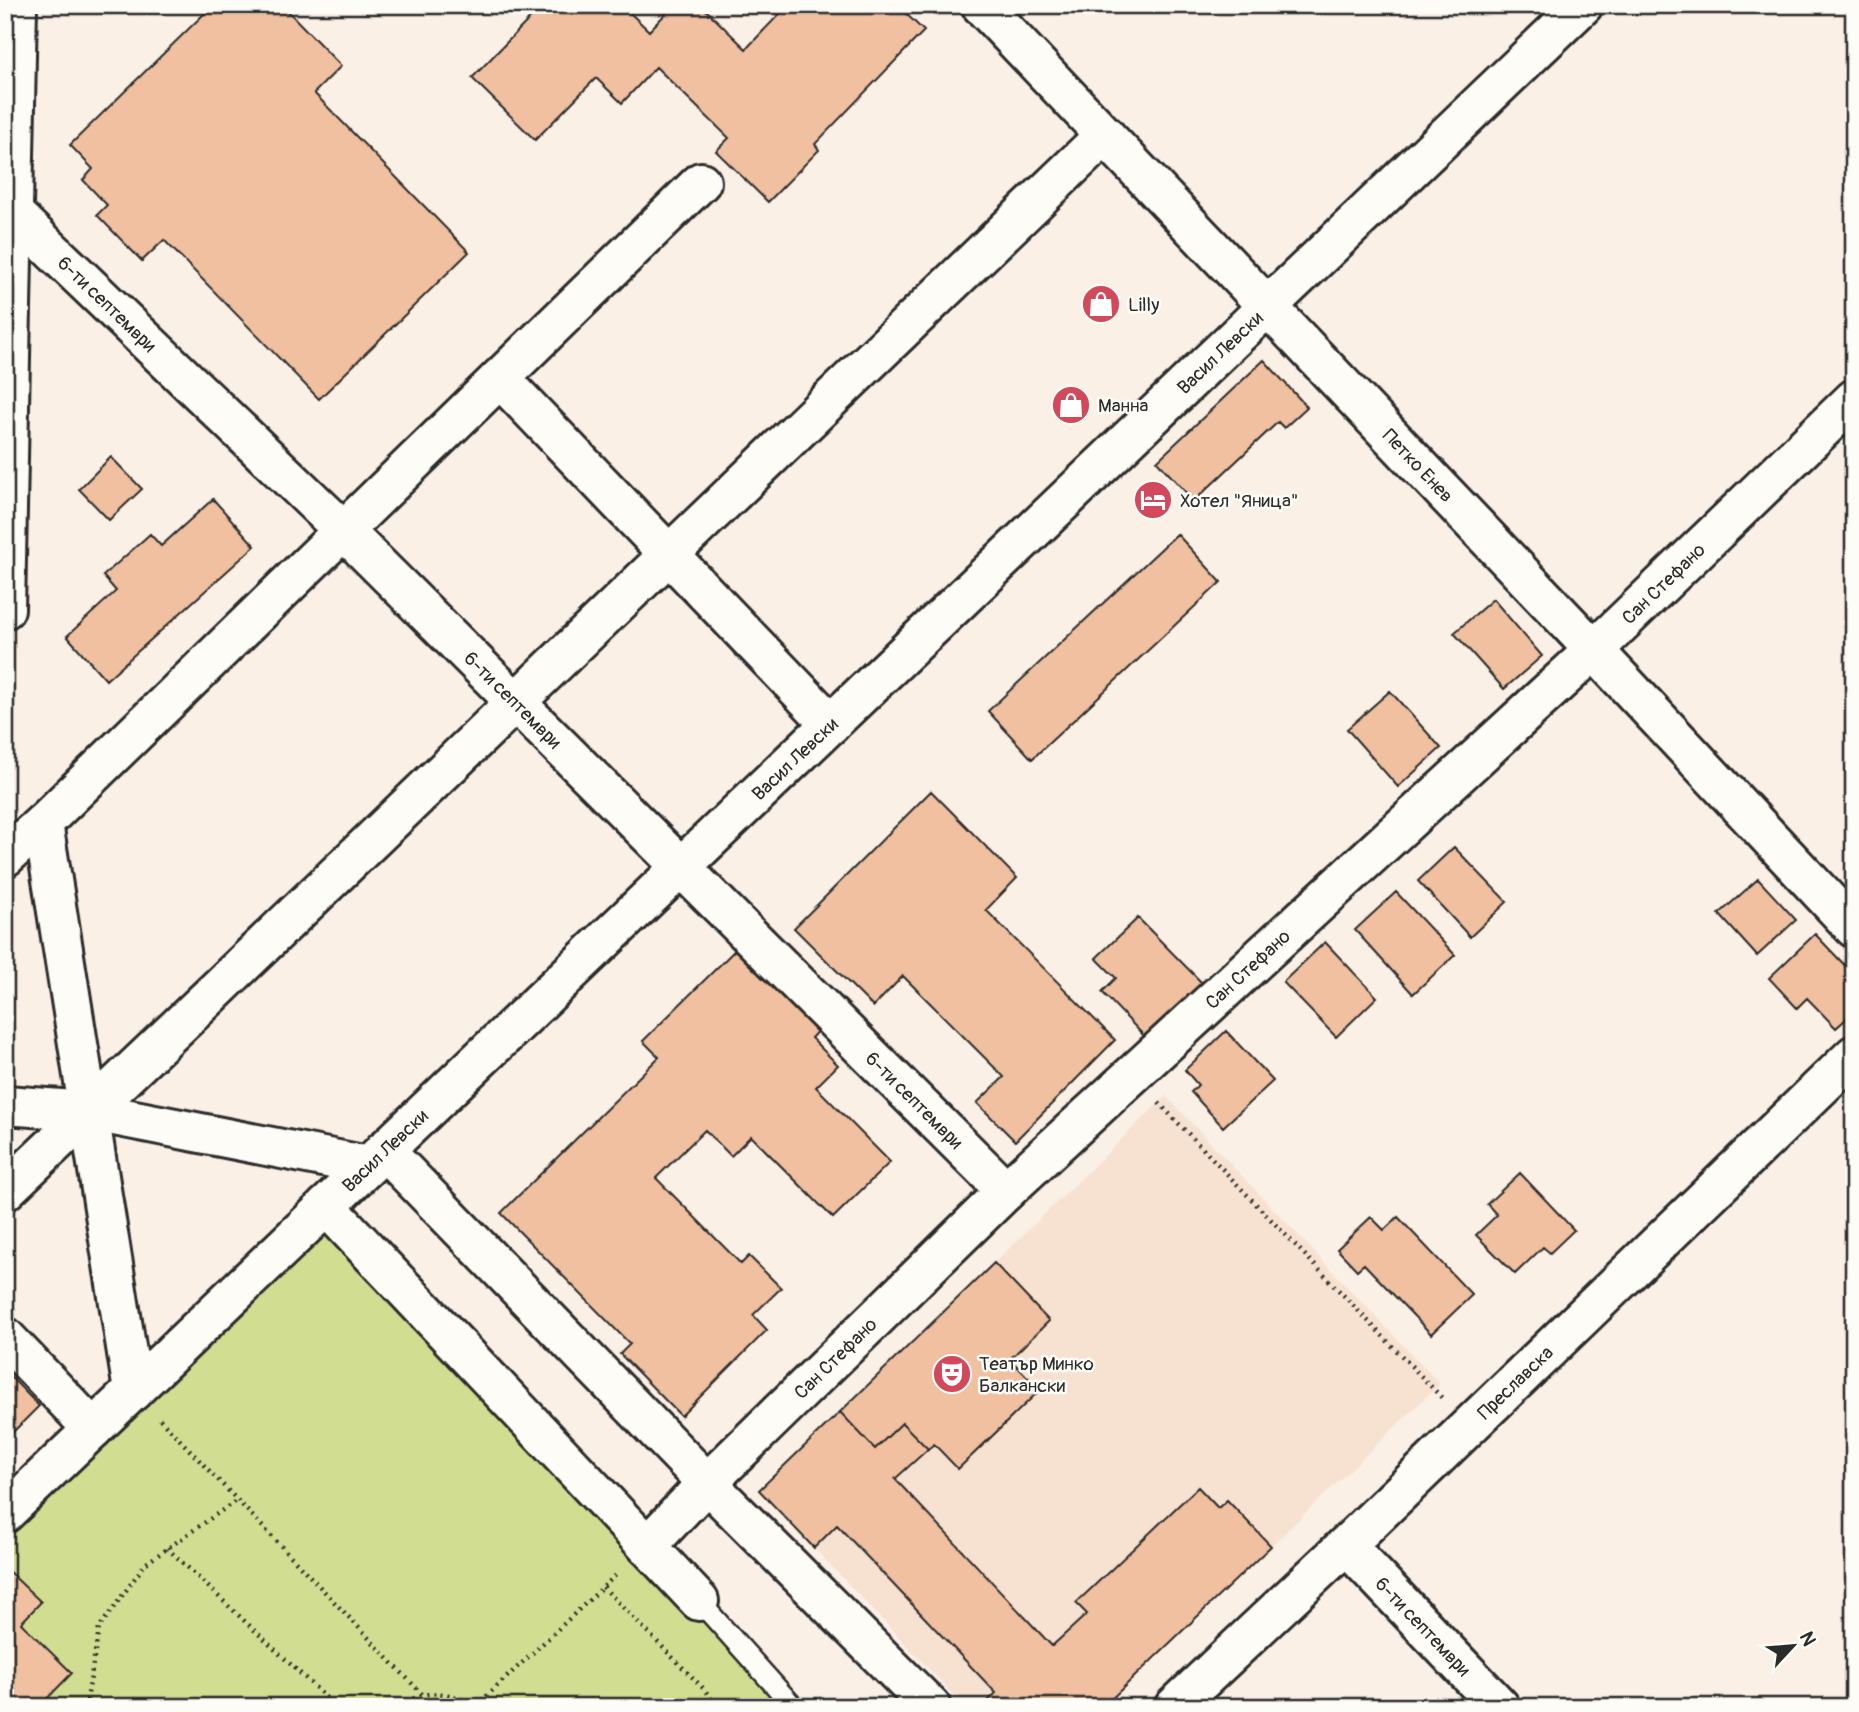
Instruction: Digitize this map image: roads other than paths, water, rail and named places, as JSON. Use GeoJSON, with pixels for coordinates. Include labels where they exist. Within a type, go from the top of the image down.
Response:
{"type":"FeatureCollection","features":[{"type":"Feature","properties":{"kind":"street"},"geometry":{"type":"LineString","coordinates":[[5,610],[9,217],[16,5]]}},
{"type":"Feature","properties":{"kind":"street","name":"Петко Енев"},"geometry":{"type":"LineString","coordinates":[[981,5],[1594,650],[1854,928]]}},
{"type":"Feature","properties":{"kind":"street","name":"Васил Левски"},"geometry":{"type":"LineString","coordinates":[[5,1513],[1583,5]]}},
{"type":"Feature","properties":{"kind":"street"},"geometry":{"type":"LineString","coordinates":[[5,1191],[1105,135]]}},
{"type":"Feature","properties":{"kind":"street"},"geometry":{"type":"LineString","coordinates":[[5,857],[701,182]]}},
{"type":"Feature","properties":{"kind":"street","name":"6-ти септември"},"geometry":{"type":"LineString","coordinates":[[9,217],[344,531],[1006,1191]]}},
{"type":"Feature","properties":{"kind":"street"},"geometry":{"type":"LineString","coordinates":[[500,378],[831,724]]}},
{"type":"Feature","properties":{"kind":"street","name":"Сан Стефано"},"geometry":{"type":"LineString","coordinates":[[647,1546],[707,1483],[1006,1191],[1594,650],[1854,399]]}},
{"type":"Feature","properties":{"kind":"street"},"geometry":{"type":"LineString","coordinates":[[43,822],[133,1391]]}},
{"type":"Feature","properties":{"kind":"street","name":"Преславска"},"geometry":{"type":"LineString","coordinates":[[1174,1707],[1346,1545],[1854,1055]]}},
{"type":"Feature","properties":{"kind":"street"},"geometry":{"type":"LineString","coordinates":[[5,1105],[89,1111],[376,1158],[931,1707]]}},
{"type":"Feature","properties":{"kind":"street"},"geometry":{"type":"LineString","coordinates":[[326,1206],[699,1601]]}},
{"type":"Feature","properties":{"kind":"street"},"geometry":{"type":"LineString","coordinates":[[5,1337],[93,1429]]}},
{"type":"Feature","properties":{"kind":"street","name":"6-ти септември"},"geometry":{"type":"LineString","coordinates":[[1346,1545],[1500,1707]]}},
{"type":"Feature","properties":{"kind":"lane"},"geometry":{"type":"LineString","coordinates":[[699,1601],[794,1707]]}},
{"type":"Feature","properties":{"kind":"place","name":"Lilly"},"geometry":{"type":"Point","coordinates":[1101,304]}},
{"type":"Feature","properties":{"kind":"place","name":"Манна"},"geometry":{"type":"Point","coordinates":[1071,405]}},
{"type":"Feature","properties":{"kind":"place","name":"Хотел \"Яница\""},"geometry":{"type":"Point","coordinates":[1153,500]}},
{"type":"Feature","properties":{"kind":"place","name":"Театър Минко Балкански"},"geometry":{"type":"Point","coordinates":[952,1374]}}]}
